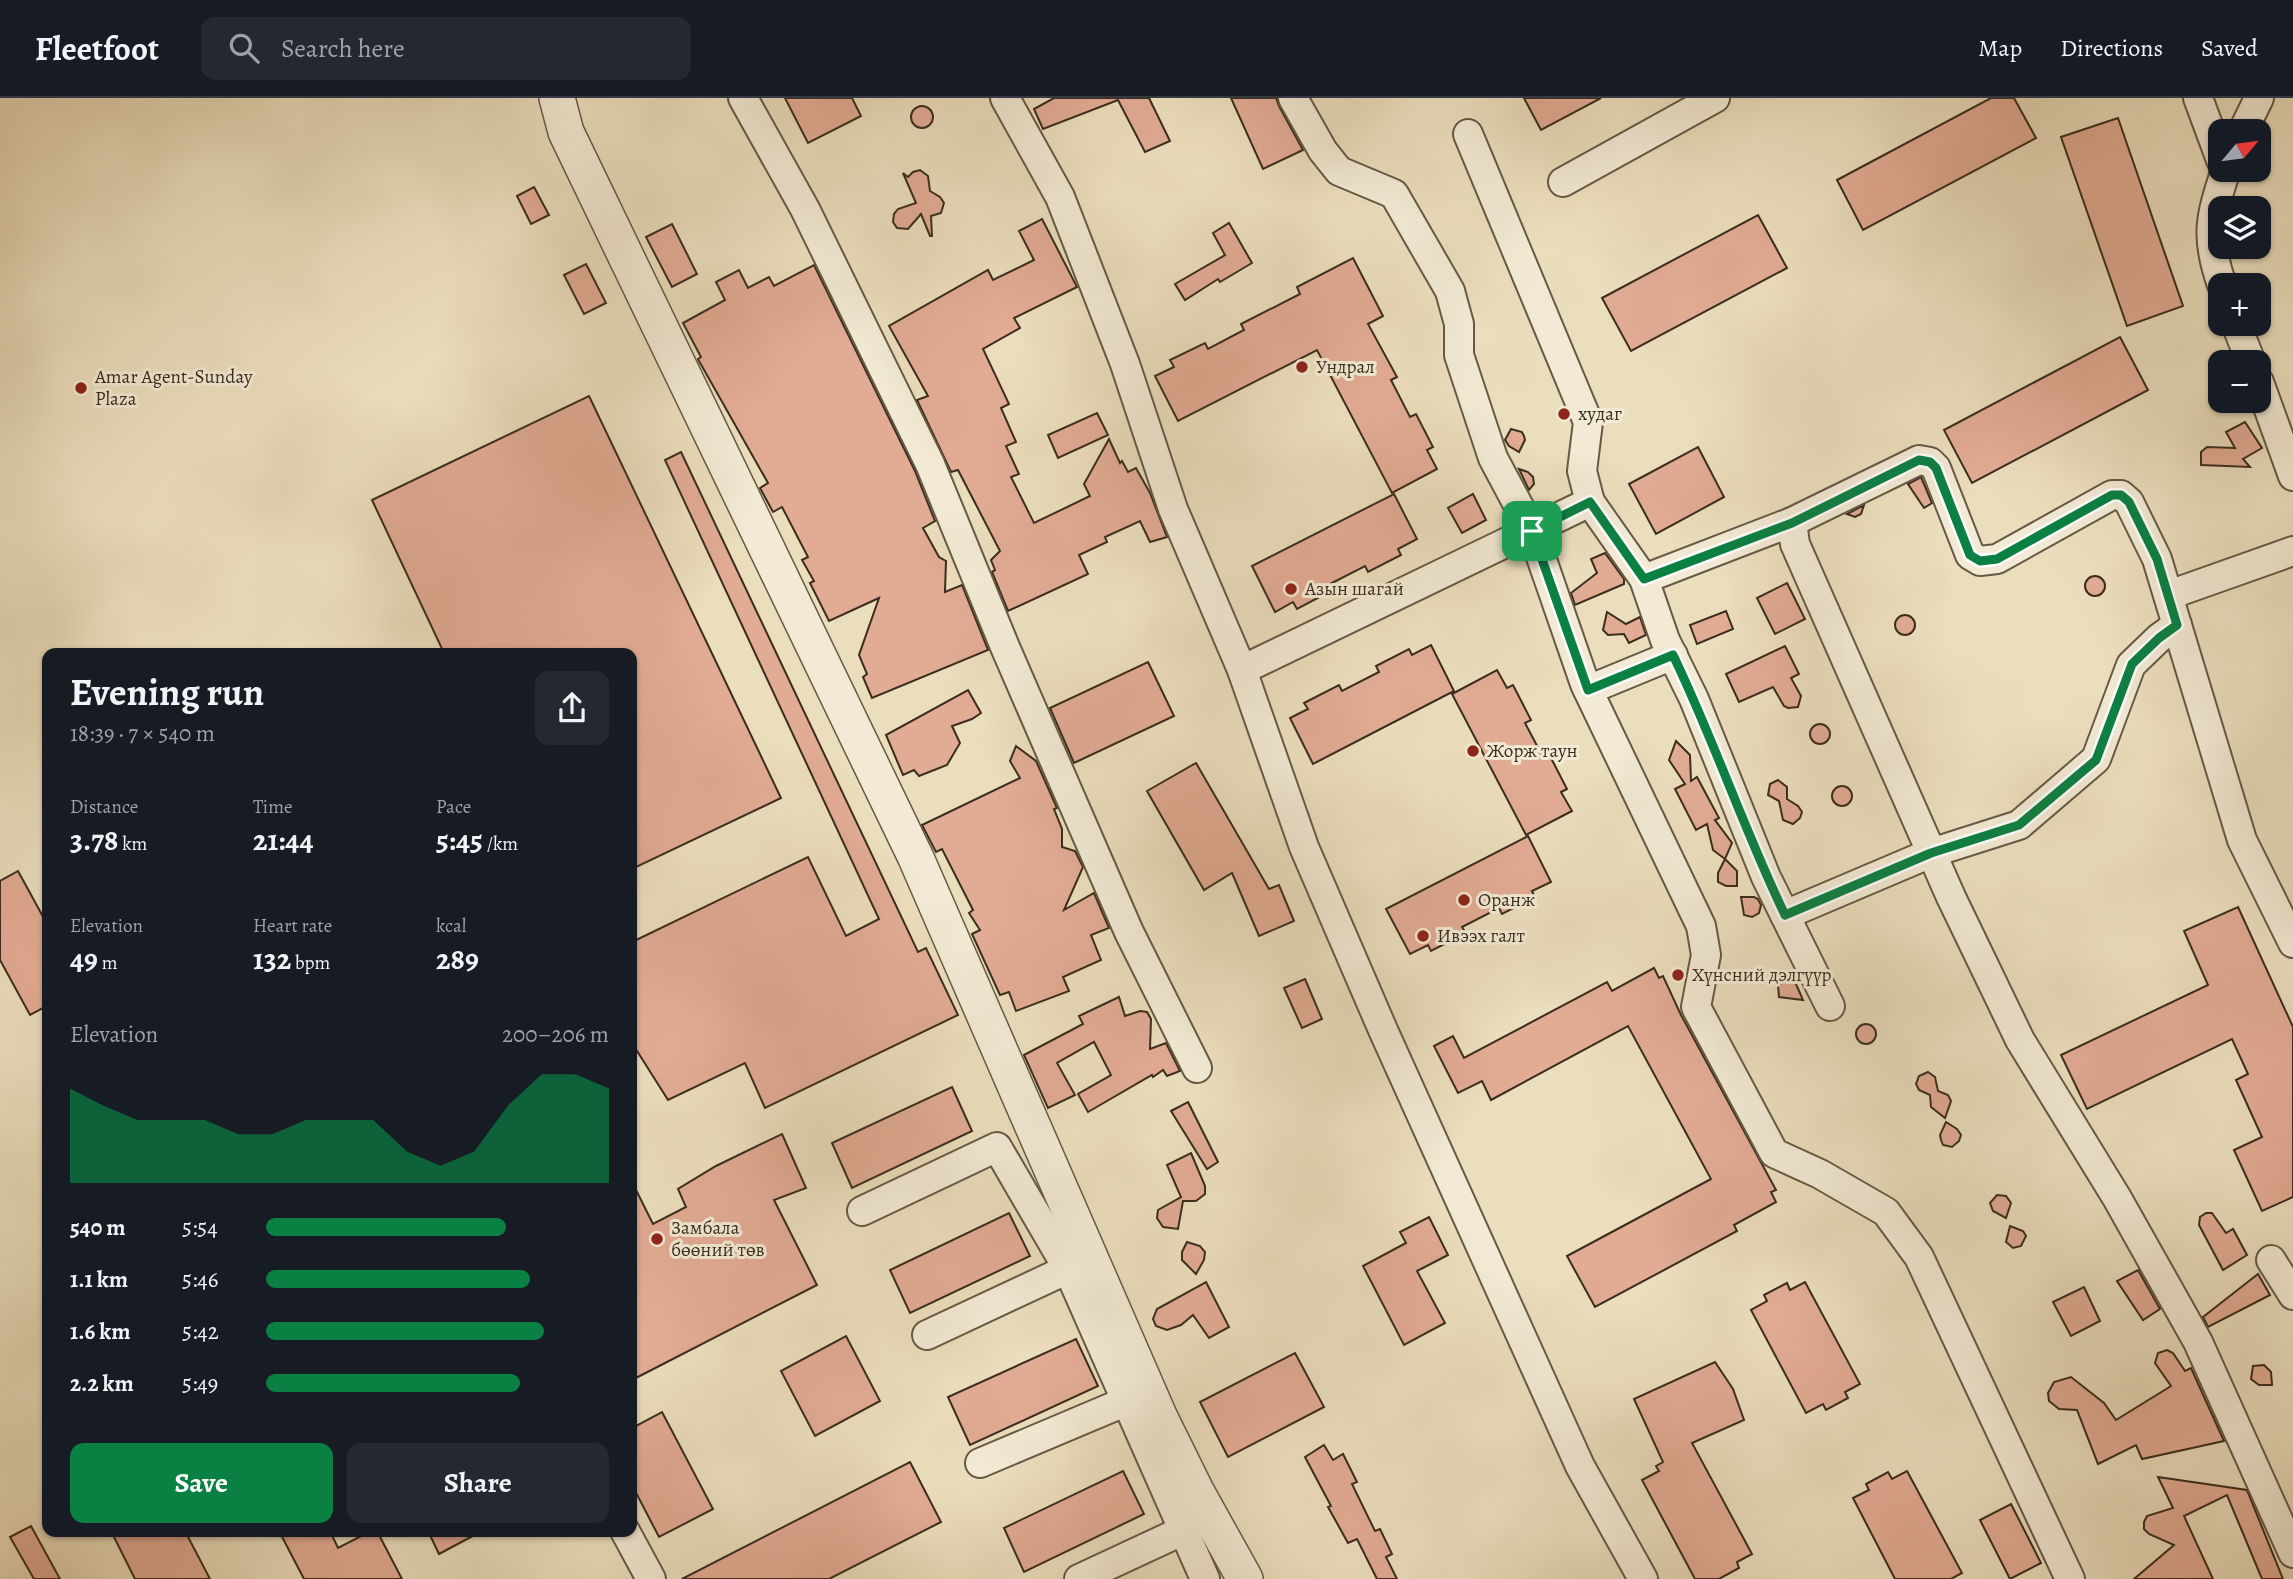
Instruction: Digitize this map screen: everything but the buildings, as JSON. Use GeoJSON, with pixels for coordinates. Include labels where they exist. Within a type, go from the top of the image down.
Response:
{"type":"FeatureCollection","features":[{"type":"Feature","properties":{"kind":"street"},"geometry":{"type":"LineString","coordinates":[[557,98],[572,145],[916,858],[1160,1418],[1196,1491],[1245,1579]]}},
{"type":"Feature","properties":{"kind":"street"},"geometry":{"type":"LineString","coordinates":[[743,98],[805,209],[930,464],[1004,647],[1129,932],[1197,1068]]}},
{"type":"Feature","properties":{"kind":"street"},"geometry":{"type":"LineString","coordinates":[[1005,98],[1060,197],[1125,364],[1173,509],[1242,670],[1304,847],[1383,1030],[1580,1466],[1643,1579]]}},
{"type":"Feature","properties":{"kind":"street"},"geometry":{"type":"LineString","coordinates":[[1293,98],[1323,151],[1339,172],[1394,194],[1450,291],[1460,324],[1459,355],[1493,458],[1532,531],[1588,690],[1701,926],[1706,955],[1696,1006],[1742,1098],[1774,1153],[1820,1174],[1886,1212],[1919,1257],[2070,1579]]}},
{"type":"Feature","properties":{"kind":"street"},"geometry":{"type":"LineString","coordinates":[[1563,182],[1715,98]]}},
{"type":"Feature","properties":{"kind":"street"},"geometry":{"type":"LineString","coordinates":[[2199,98],[2208,123]]}},
{"type":"Feature","properties":{"kind":"street"},"geometry":{"type":"LineString","coordinates":[[2249,119],[2259,98]]}},
{"type":"Feature","properties":{"kind":"street"},"geometry":{"type":"LineString","coordinates":[[1468,134],[1588,422],[1581,471],[1590,502],[1644,579],[1665,640],[1694,699],[1766,877],[1830,1006]]}},
{"type":"Feature","properties":{"kind":"street"},"geometry":{"type":"LineString","coordinates":[[2218,273],[2212,257],[2211,219],[2220,182]]}},
{"type":"Feature","properties":{"kind":"street"},"geometry":{"type":"LineString","coordinates":[[2270,413],[2293,476]]}},
{"type":"Feature","properties":{"kind":"street"},"geometry":{"type":"LineString","coordinates":[[1644,579],[1792,523],[1919,460],[1930,462],[1936,468],[1970,555],[1980,561],[1997,559],[2112,495],[2121,495],[2129,502],[2157,559],[2242,840],[2293,943]]}},
{"type":"Feature","properties":{"kind":"street"},"geometry":{"type":"LineString","coordinates":[[1242,670],[1590,502]]}},
{"type":"Feature","properties":{"kind":"street"},"geometry":{"type":"LineString","coordinates":[[1792,523],[1795,544],[1931,853],[2020,1040],[2117,1198],[2198,1342],[2293,1553]]}},
{"type":"Feature","properties":{"kind":"street"},"geometry":{"type":"LineString","coordinates":[[2169,595],[2293,551]]}},
{"type":"Feature","properties":{"kind":"street"},"geometry":{"type":"LineString","coordinates":[[1785,915],[1931,853],[2019,825],[2096,760],[2132,664],[2177,625]]}},
{"type":"Feature","properties":{"kind":"street"},"geometry":{"type":"LineString","coordinates":[[1588,690],[1673,655]]}},
{"type":"Feature","properties":{"kind":"street"},"geometry":{"type":"LineString","coordinates":[[862,1211],[997,1147],[1068,1269],[1205,1579]]}},
{"type":"Feature","properties":{"kind":"street"},"geometry":{"type":"LineString","coordinates":[[2271,1260],[2293,1295]]}},
{"type":"Feature","properties":{"kind":"street"},"geometry":{"type":"LineString","coordinates":[[927,1335],[1068,1269]]}},
{"type":"Feature","properties":{"kind":"street"},"geometry":{"type":"LineString","coordinates":[[979,1463],[1127,1401]]}},
{"type":"Feature","properties":{"kind":"street"},"geometry":{"type":"LineString","coordinates":[[1079,1579],[1182,1531]]}},
{"type":"Feature","properties":{"kind":"street"},"geometry":{"type":"LineString","coordinates":[[628,1537],[651,1579]]}},
{"type":"Feature","properties":{"kind":"place","name":"Ундрал"},"geometry":{"type":"Point","coordinates":[1302,367]}},
{"type":"Feature","properties":{"kind":"place","name":"Amar Agent-Sunday Plaza"},"geometry":{"type":"Point","coordinates":[81,388]}},
{"type":"Feature","properties":{"kind":"place","name":"худаг"},"geometry":{"type":"Point","coordinates":[1564,414]}},
{"type":"Feature","properties":{"kind":"place","name":"Азын шагай"},"geometry":{"type":"Point","coordinates":[1291,589]}},
{"type":"Feature","properties":{"kind":"place","name":"Жорж таун"},"geometry":{"type":"Point","coordinates":[1473,751]}},
{"type":"Feature","properties":{"kind":"place","name":"Оранж"},"geometry":{"type":"Point","coordinates":[1464,900]}},
{"type":"Feature","properties":{"kind":"place","name":"Ивээх галт"},"geometry":{"type":"Point","coordinates":[1423,936]}},
{"type":"Feature","properties":{"kind":"place","name":"Хүнсний дэлгүүр"},"geometry":{"type":"Point","coordinates":[1678,975]}},
{"type":"Feature","properties":{"kind":"place","name":"Замбала бөөний төв"},"geometry":{"type":"Point","coordinates":[657,1239]}},
{"type":"Feature","properties":{"kind":"route"},"geometry":{"type":"LineString","coordinates":[[1919,460],[1930,462],[1936,468],[1970,555],[1980,561],[1997,559],[2112,495],[2121,495],[2129,502],[2157,559],[2177,625],[2132,664],[2096,760],[2019,825],[1931,853],[1785,915],[1766,877],[1694,699],[1673,655],[1588,690],[1532,531],[1590,502],[1644,579],[1792,523],[1919,460]]}}]}
